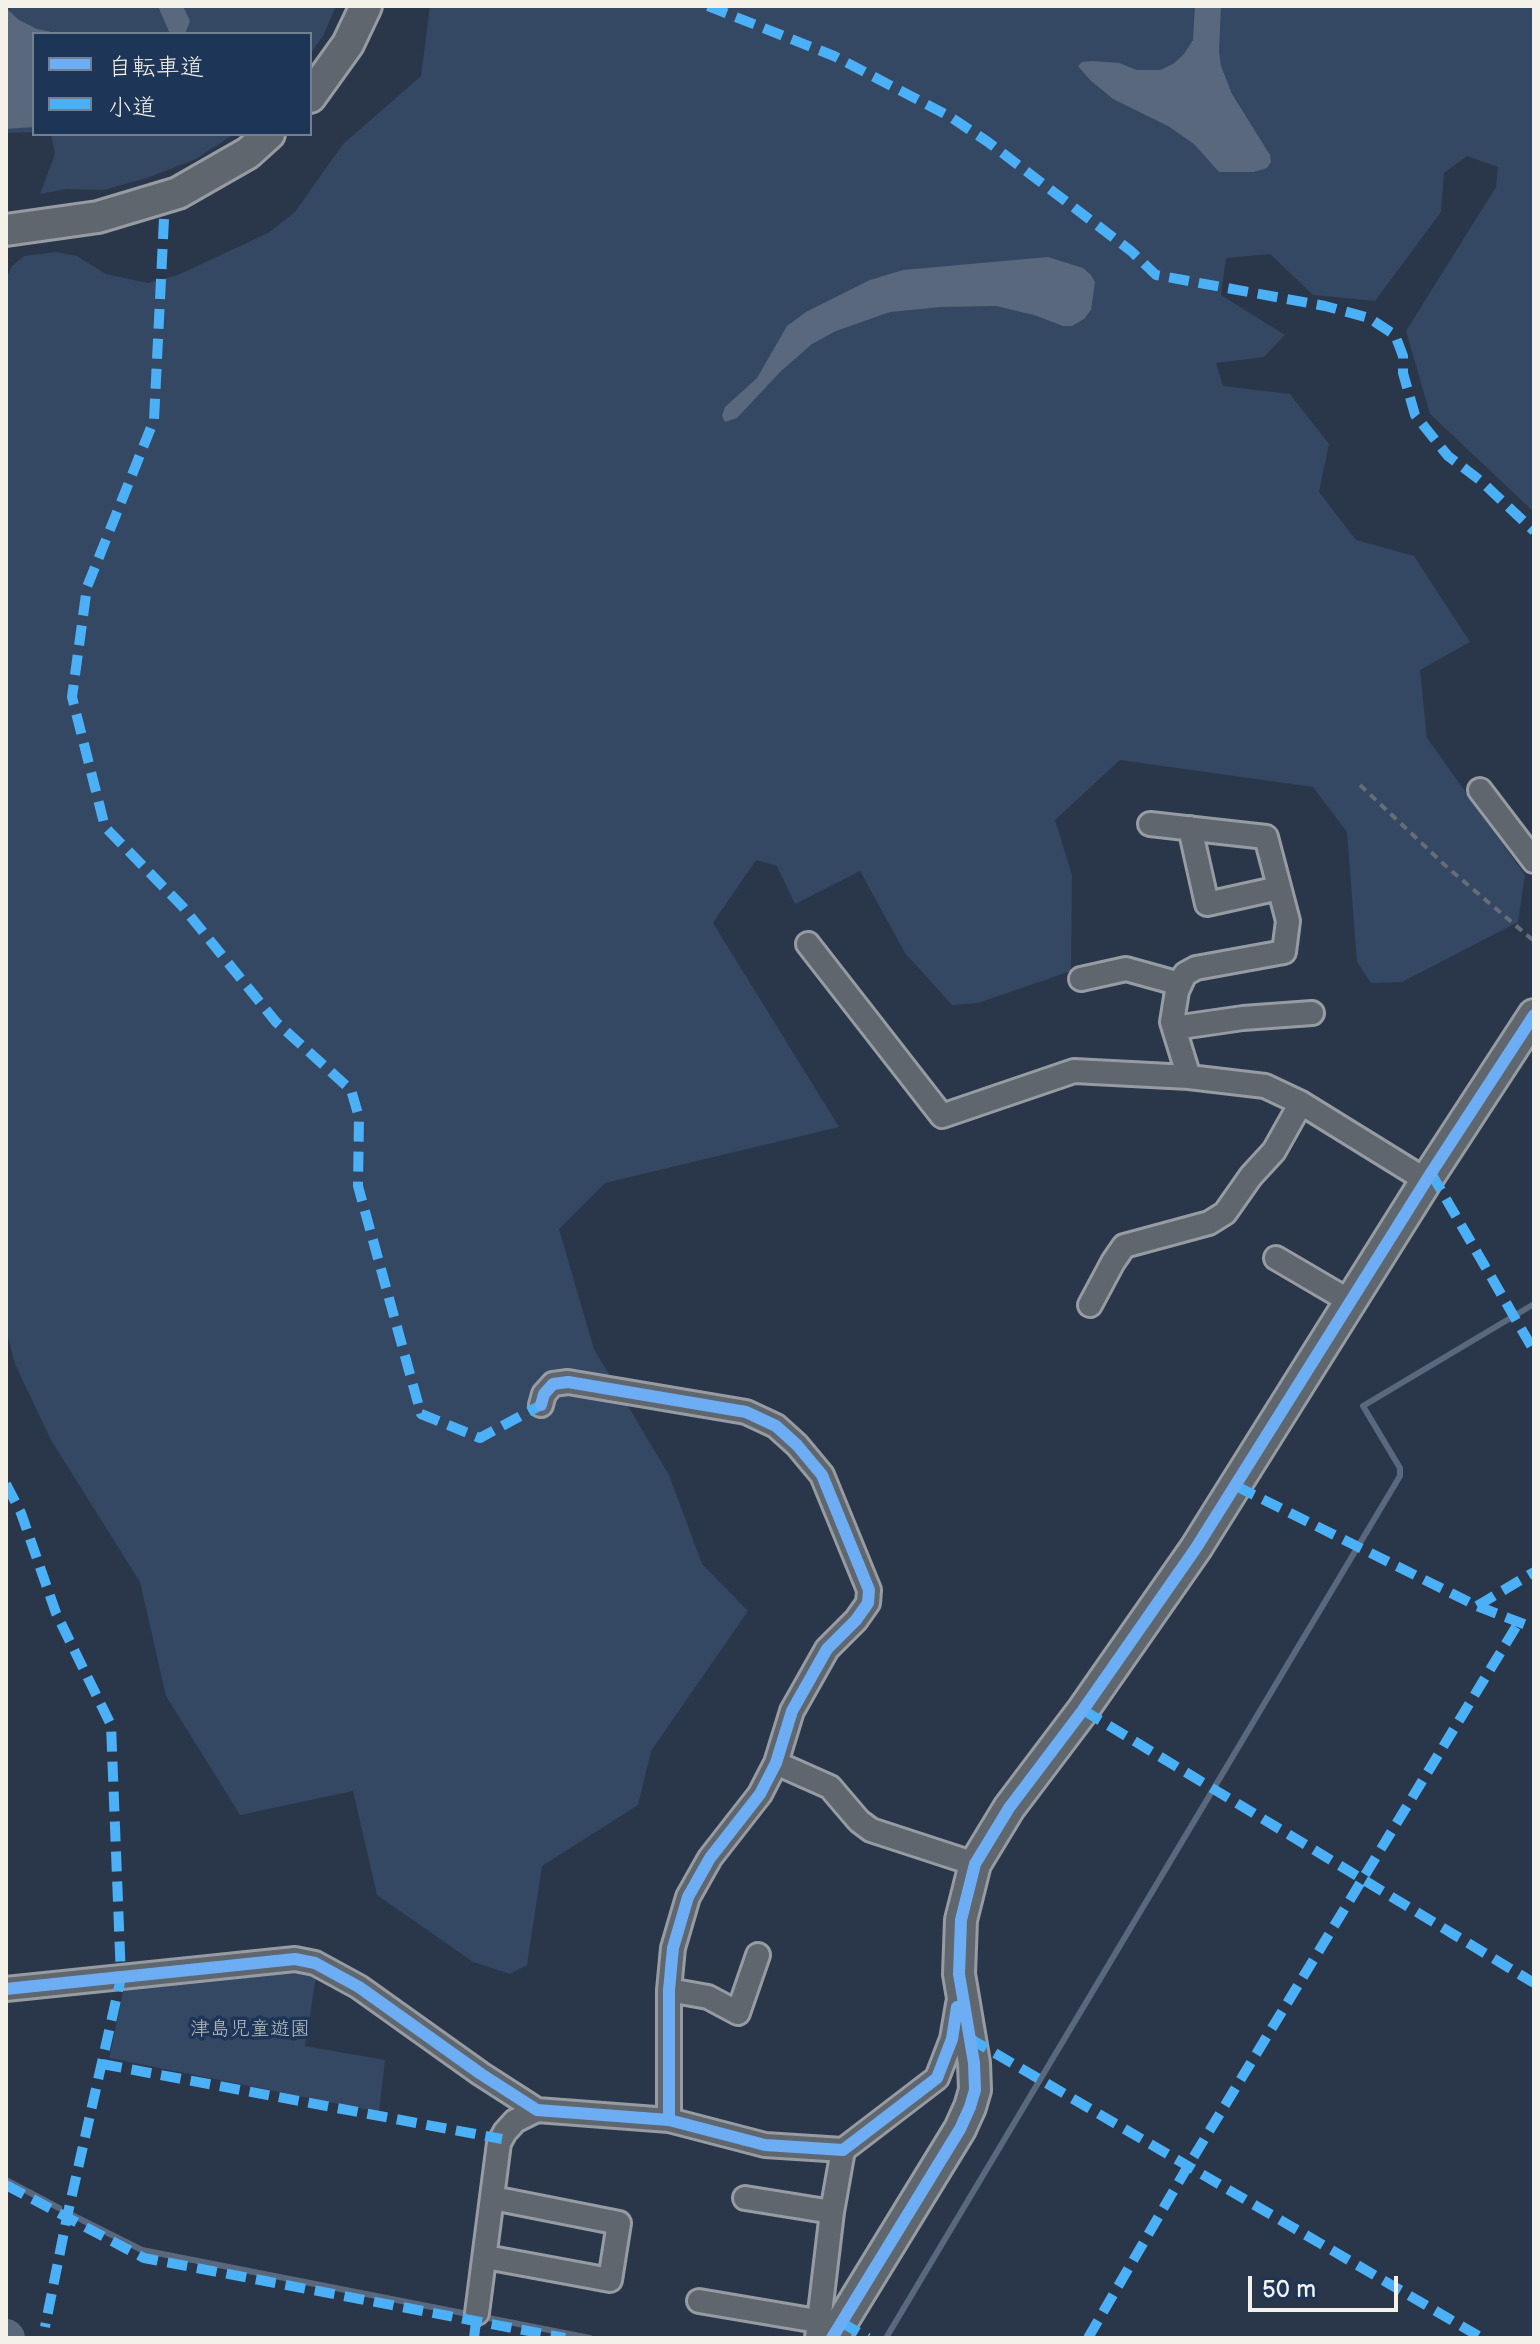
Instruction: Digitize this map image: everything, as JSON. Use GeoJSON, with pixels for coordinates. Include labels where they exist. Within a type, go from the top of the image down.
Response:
{"type":"FeatureCollection","features":[{"type":"Feature","properties":{"kind":"street"},"geometry":{"type":"LineString","coordinates":[[312,94],[348,44],[366,6]]}},
{"type":"Feature","properties":{"kind":"street"},"geometry":{"type":"LineString","coordinates":[[6,230],[98,217],[178,193],[248,153],[267,136]]}},
{"type":"Feature","properties":{"kind":"street"},"geometry":{"type":"LineString","coordinates":[[1480,790],[1534,861]]}},
{"type":"Feature","properties":{"kind":"street"},"geometry":{"type":"LineString","coordinates":[[1150,824],[1266,837],[1288,921],[1284,952],[1196,968],[1185,974],[1177,991],[1172,1022],[1189,1077]]}},
{"type":"Feature","properties":{"kind":"street"},"geometry":{"type":"LineString","coordinates":[[1190,828],[1207,904],[1279,888]]}},
{"type":"Feature","properties":{"kind":"street"},"geometry":{"type":"LineString","coordinates":[[808,944],[942,1116],[1074,1071],[1189,1077],[1265,1086],[1301,1103],[1427,1181]]}},
{"type":"Feature","properties":{"kind":"street"},"geometry":{"type":"LineString","coordinates":[[1081,979],[1126,969],[1180,984]]}},
{"type":"Feature","properties":{"kind":"street"},"geometry":{"type":"LineString","coordinates":[[1174,1028],[1243,1018],[1312,1013]]}},
{"type":"Feature","properties":{"kind":"street"},"geometry":{"type":"LineString","coordinates":[[822,2332],[960,2129],[970,2107],[975,2090],[974,2063],[961,1987],[961,1920],[975,1864],[1009,1808],[1083,1710],[1196,1548],[1534,1015]]}},
{"type":"Feature","properties":{"kind":"street"},"geometry":{"type":"LineString","coordinates":[[1090,1305],[1124,1246],[1209,1223],[1225,1213],[1251,1176],[1274,1151],[1301,1103]]}},
{"type":"Feature","properties":{"kind":"street"},"geometry":{"type":"LineString","coordinates":[[1276,1258],[1351,1302]]}},
{"type":"Feature","properties":{"kind":"street"},"geometry":{"type":"LineString","coordinates":[[541,1405],[544,1394],[553,1384],[568,1382],[746,1412],[776,1426],[822,1475],[869,1590],[868,1603],[827,1649],[792,1711],[776,1763],[760,1794],[710,1858],[688,1897],[673,1948],[669,1990],[669,2120]]}},
{"type":"Feature","properties":{"kind":"street"},"geometry":{"type":"LineString","coordinates":[[776,1763],[830,1787],[859,1821],[871,1830],[975,1864]]}},
{"type":"Feature","properties":{"kind":"street"},"geometry":{"type":"LineString","coordinates":[[669,1990],[708,1997],[738,2013],[758,1955]]}},
{"type":"Feature","properties":{"kind":"street"},"geometry":{"type":"LineString","coordinates":[[6,1989],[295,1959],[315,1963],[359,1987],[537,2110],[669,2120],[765,2145],[843,2150],[937,2078],[952,2039],[961,1987]]}},
{"type":"Feature","properties":{"kind":"street"},"geometry":{"type":"LineString","coordinates":[[477,2313],[499,2143],[515,2121],[537,2110]]}},
{"type":"Feature","properties":{"kind":"street"},"geometry":{"type":"LineString","coordinates":[[822,2332],[832,2212],[843,2150]]}},
{"type":"Feature","properties":{"kind":"street"},"geometry":{"type":"LineString","coordinates":[[486,2257],[610,2280],[619,2223],[493,2198]]}},
{"type":"Feature","properties":{"kind":"street"},"geometry":{"type":"LineString","coordinates":[[745,2198],[832,2212]]}},
{"type":"Feature","properties":{"kind":"street"},"geometry":{"type":"LineString","coordinates":[[699,2301],[822,2332]]}},
{"type":"Feature","properties":{"kind":"path"},"geometry":{"type":"LineString","coordinates":[[1360,785],[1448,868],[1534,941]]}},
{"type":"Feature","properties":{"kind":"green space"},"geometry":{"type":"Polygon","coordinates":[[[6,6],[336,6],[323,36],[312,51],[312,32],[32,32],[32,132],[6,133],[6,6]]]}},
{"type":"Feature","properties":{"kind":"green space"},"geometry":{"type":"Polygon","coordinates":[[[430,6],[1534,6],[1534,512],[1430,414],[1406,331],[1496,187],[1498,167],[1467,156],[1444,173],[1441,212],[1375,301],[1313,295],[1270,254],[1226,258],[1221,295],[1285,335],[1264,357],[1216,363],[1223,386],[1290,394],[1329,444],[1319,492],[1356,540],[1414,556],[1470,642],[1420,670],[1427,738],[1525,875],[1518,922],[1402,982],[1371,983],[1357,962],[1347,832],[1313,787],[1120,760],[1055,820],[1072,875],[1071,971],[978,1003],[952,1005],[905,953],[860,871],[795,904],[777,866],[756,860],[713,923],[839,1127],[605,1183],[559,1229],[594,1349],[669,1475],[702,1564],[748,1611],[651,1751],[638,1805],[542,1866],[527,1965],[510,1974],[473,1962],[377,1895],[353,1791],[240,1815],[166,1696],[140,1582],[51,1440],[15,1364],[6,1330],[6,279],[12,266],[24,256],[56,252],[77,256],[106,274],[148,283],[178,275],[268,233],[295,212],[343,144],[421,76],[430,6]]]}},
{"type":"Feature","properties":{"kind":"green space"},"geometry":{"type":"Polygon","coordinates":[[[51,136],[231,136],[196,159],[147,178],[104,190],[66,189],[40,194],[55,154],[51,136]]]}},
{"type":"Feature","properties":{"kind":"green space","name":"津島児童遊園"},"geometry":{"type":"Polygon","coordinates":[[[292,1972],[316,1977],[305,2046],[385,2060],[379,2112],[109,2058],[125,1984],[292,1972]]]}},
{"type":"Feature","properties":{"kind":"shaded area"},"geometry":{"type":"Polygon","coordinates":[[[158,6],[183,6],[190,21],[186,32],[169,32],[158,6]]]}},
{"type":"Feature","properties":{"kind":"shaded area"},"geometry":{"type":"Polygon","coordinates":[[[1195,6],[1221,6],[1221,66],[1232,94],[1270,155],[1271,162],[1267,168],[1254,172],[1219,172],[1194,144],[1168,126],[1113,99],[1078,66],[1082,62],[1092,61],[1119,63],[1137,70],[1160,70],[1173,64],[1193,40],[1195,6]]]}},
{"type":"Feature","properties":{"kind":"shaded area"},"geometry":{"type":"Polygon","coordinates":[[[6,8],[19,20],[51,32],[32,32],[32,127],[6,129],[6,8]]]}},
{"type":"Feature","properties":{"kind":"shaded area"},"geometry":{"type":"Polygon","coordinates":[[[1048,257],[1083,268],[1095,282],[1091,310],[1072,326],[996,306],[890,312],[836,331],[812,344],[781,371],[737,418],[725,422],[722,416],[725,407],[757,378],[787,326],[806,312],[870,280],[903,270],[1048,257]]]}},
{"type":"Feature","properties":{"kind":"waterway"},"geometry":{"type":"LineString","coordinates":[[886,2338],[1400,1476],[1400,1468],[1363,1406],[1534,1304]]}},
{"type":"Feature","properties":{"kind":"waterway"},"geometry":{"type":"LineString","coordinates":[[6,2180],[59,2208]]}},
{"type":"Feature","properties":{"kind":"waterway"},"geometry":{"type":"LineString","coordinates":[[72,2215],[142,2250],[590,2338]]}},
{"type":"Feature","properties":{"kind":"marked path"},"geometry":{"type":"LineString","coordinates":[[708,6],[834,56],[949,116],[1131,251],[1156,275],[1325,306],[1369,318],[1395,335],[1403,356],[1403,373],[1415,415],[1448,456],[1481,481],[1534,531]]}},
{"type":"Feature","properties":{"kind":"marked path"},"geometry":{"type":"LineString","coordinates":[[164,219],[154,420],[87,587],[72,697],[105,827],[182,906],[276,1022],[351,1090],[359,1117],[358,1186],[421,1414],[480,1438],[541,1405]]}},
{"type":"Feature","properties":{"kind":"marked path"},"geometry":{"type":"LineString","coordinates":[[1431,1173],[1534,1351]]}},
{"type":"Feature","properties":{"kind":"marked path"},"geometry":{"type":"LineString","coordinates":[[6,1484],[21,1513],[56,1613],[111,1725],[121,1978],[45,2327]]}},
{"type":"Feature","properties":{"kind":"marked path"},"geometry":{"type":"LineString","coordinates":[[1236,1486],[1477,1606],[1534,1628]]}},
{"type":"Feature","properties":{"kind":"marked path"},"geometry":{"type":"LineString","coordinates":[[1477,1606],[1534,1572]]}},
{"type":"Feature","properties":{"kind":"marked path"},"geometry":{"type":"LineString","coordinates":[[1088,2338],[1188,2166],[1519,1622]]}},
{"type":"Feature","properties":{"kind":"marked path"},"geometry":{"type":"LineString","coordinates":[[1083,1710],[1534,1983]]}},
{"type":"Feature","properties":{"kind":"marked path"},"geometry":{"type":"LineString","coordinates":[[969,2038],[1482,2338]]}},
{"type":"Feature","properties":{"kind":"marked path"},"geometry":{"type":"LineString","coordinates":[[102,2064],[502,2139]]}},
{"type":"Feature","properties":{"kind":"marked path"},"geometry":{"type":"LineString","coordinates":[[6,2185],[144,2258],[565,2338]]}},
{"type":"Feature","properties":{"kind":"marked path"},"geometry":{"type":"LineString","coordinates":[[474,2338],[477,2313]]}},
{"type":"Feature","properties":{"kind":"marked path"},"geometry":{"type":"LineString","coordinates":[[841,2322],[868,2338]]}},
{"type":"Feature","properties":{"kind":"cycle path"},"geometry":{"type":"LineString","coordinates":[[832,2338],[960,2129],[970,2107],[975,2090],[974,2063],[959,1974],[961,1920],[975,1864],[1009,1808],[1083,1710],[1196,1548],[1534,1015]]}},
{"type":"Feature","properties":{"kind":"cycle path"},"geometry":{"type":"LineString","coordinates":[[541,1405],[544,1394],[553,1384],[568,1382],[746,1412],[776,1426],[822,1475],[869,1590],[868,1603],[827,1649],[792,1711],[776,1763],[760,1794],[710,1858],[688,1897],[673,1948],[669,1990],[669,2120]]}},
{"type":"Feature","properties":{"kind":"cycle path"},"geometry":{"type":"LineString","coordinates":[[6,1989],[295,1959],[315,1963],[359,1987],[537,2110],[669,2120],[765,2145],[843,2150],[937,2078],[952,2039],[957,2007]]}}]}
